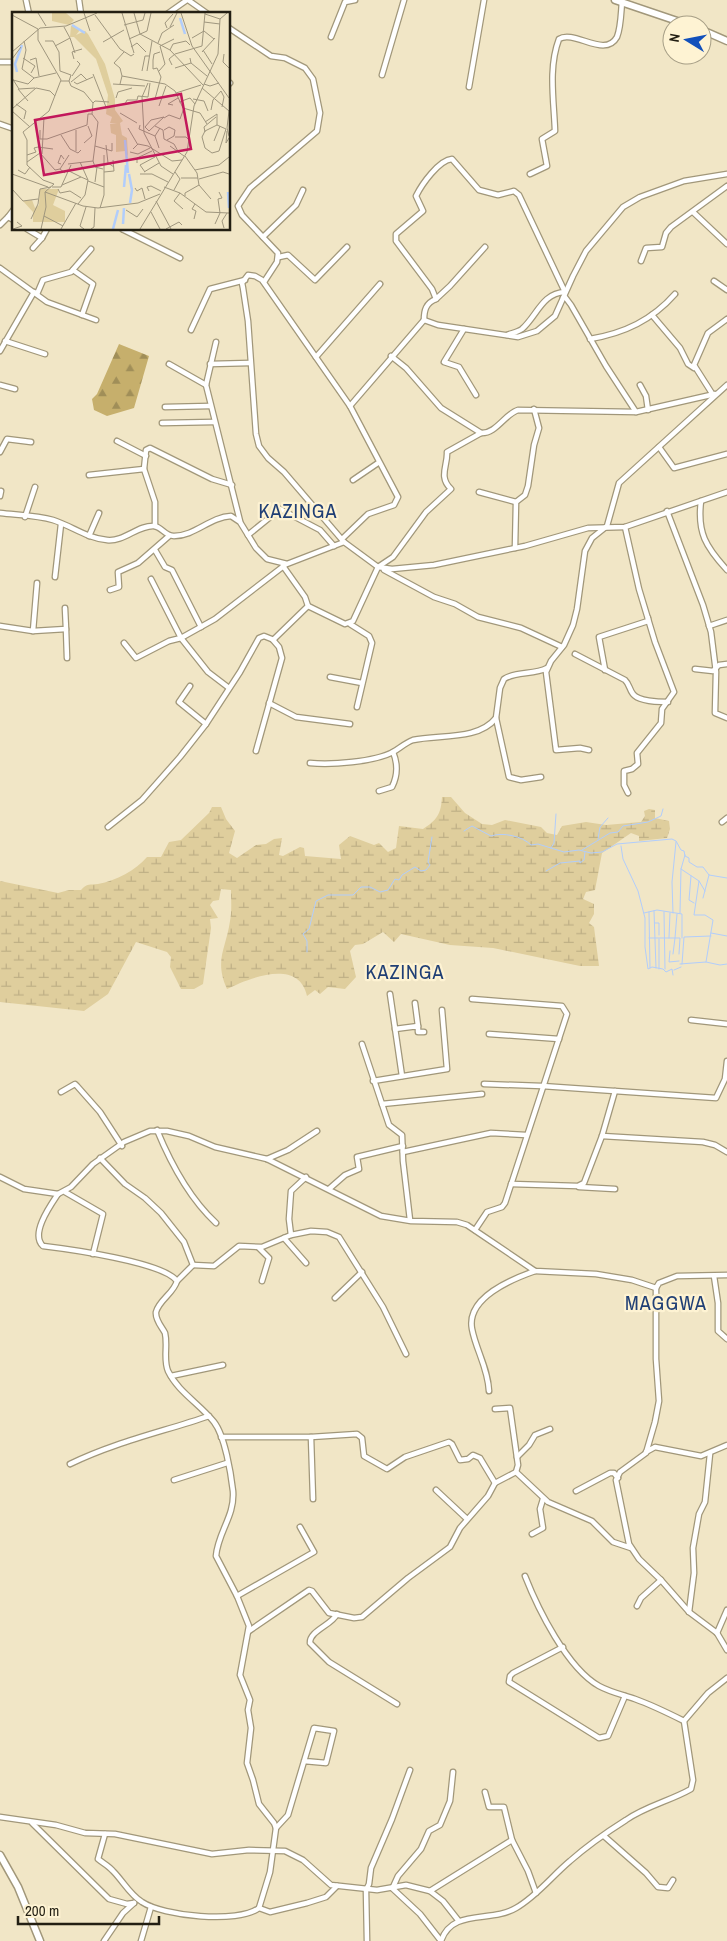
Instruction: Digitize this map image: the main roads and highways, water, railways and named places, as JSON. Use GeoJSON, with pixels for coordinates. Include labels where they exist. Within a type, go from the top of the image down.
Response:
{"type":"FeatureCollection","features":[{"type":"Feature","properties":{"kind":"main road"},"geometry":{"type":"LineString","coordinates":[[615,0],[662,16]]}},
{"type":"Feature","properties":{"kind":"main road"},"geometry":{"type":"LineString","coordinates":[[712,34],[727,41]]}},
{"type":"Feature","properties":{"kind":"main road"},"geometry":{"type":"LineString","coordinates":[[0,1855],[21,1893],[40,1941]]}},
{"type":"Feature","properties":{"kind":"waterway"},"geometry":{"type":"LineString","coordinates":[[582,850],[610,833],[618,832],[623,826],[648,822],[661,816],[663,809]]}},
{"type":"Feature","properties":{"kind":"waterway"},"geometry":{"type":"LineString","coordinates":[[551,848],[554,843],[556,814]]}},
{"type":"Feature","properties":{"kind":"waterway"},"geometry":{"type":"LineString","coordinates":[[598,839],[600,827],[608,818]]}},
{"type":"Feature","properties":{"kind":"waterway"},"geometry":{"type":"LineString","coordinates":[[464,831],[472,826],[491,836],[501,834],[512,836],[523,839],[531,845],[538,844],[564,852],[579,850],[591,853],[602,852],[617,844],[672,839],[684,851],[685,856],[689,858],[689,862],[697,867],[703,867],[709,875],[727,878]]}},
{"type":"Feature","properties":{"kind":"waterway"},"geometry":{"type":"LineString","coordinates":[[307,952],[307,941],[303,934],[309,929],[316,901],[328,895],[353,895],[361,887],[370,887],[380,892],[388,890],[395,879],[399,880],[402,875],[415,867],[421,871],[426,870],[430,865],[428,862],[432,837]]}},
{"type":"Feature","properties":{"kind":"waterway"},"geometry":{"type":"LineString","coordinates":[[673,913],[672,882],[676,842]]}},
{"type":"Feature","properties":{"kind":"waterway"},"geometry":{"type":"LineString","coordinates":[[621,846],[623,859],[638,891],[645,918],[645,947],[648,969],[652,967],[663,969],[666,972],[672,969],[673,975]]}},
{"type":"Feature","properties":{"kind":"waterway"},"geometry":{"type":"LineString","coordinates":[[546,871],[560,863],[580,861],[580,863],[584,860],[585,852]]}},
{"type":"Feature","properties":{"kind":"waterway"},"geometry":{"type":"LineString","coordinates":[[680,913],[681,869],[685,855]]}},
{"type":"Feature","properties":{"kind":"waterway"},"geometry":{"type":"LineString","coordinates":[[681,869],[699,881],[705,891]]}},
{"type":"Feature","properties":{"kind":"waterway"},"geometry":{"type":"LineString","coordinates":[[703,898],[709,875]]}},
{"type":"Feature","properties":{"kind":"waterway"},"geometry":{"type":"LineString","coordinates":[[691,876],[689,900],[694,903]]}},
{"type":"Feature","properties":{"kind":"waterway"},"geometry":{"type":"LineString","coordinates":[[699,881],[694,915],[705,915],[713,920],[706,962]]}},
{"type":"Feature","properties":{"kind":"waterway"},"geometry":{"type":"LineString","coordinates":[[644,913],[657,910],[682,914],[682,938]]}},
{"type":"Feature","properties":{"kind":"waterway"},"geometry":{"type":"LineString","coordinates":[[654,911],[656,968]]}},
{"type":"Feature","properties":{"kind":"waterway"},"geometry":{"type":"LineString","coordinates":[[649,912],[650,968]]}},
{"type":"Feature","properties":{"kind":"waterway"},"geometry":{"type":"LineString","coordinates":[[664,912],[665,969]]}},
{"type":"Feature","properties":{"kind":"waterway"},"geometry":{"type":"LineString","coordinates":[[669,938],[670,913]]}},
{"type":"Feature","properties":{"kind":"waterway"},"geometry":{"type":"LineString","coordinates":[[649,938],[675,938],[677,914]]}},
{"type":"Feature","properties":{"kind":"waterway"},"geometry":{"type":"LineString","coordinates":[[655,923],[659,923],[659,935]]}},
{"type":"Feature","properties":{"kind":"waterway"},"geometry":{"type":"LineString","coordinates":[[711,933],[727,936]]}},
{"type":"Feature","properties":{"kind":"waterway"},"geometry":{"type":"LineString","coordinates":[[682,964],[684,937],[711,936]]}},
{"type":"Feature","properties":{"kind":"waterway"},"geometry":{"type":"LineString","coordinates":[[673,954],[675,938],[680,938],[679,954]]}},
{"type":"Feature","properties":{"kind":"waterway"},"geometry":{"type":"LineString","coordinates":[[659,939],[659,969]]}},
{"type":"Feature","properties":{"kind":"waterway"},"geometry":{"type":"LineString","coordinates":[[670,951],[669,962],[679,961]]}},
{"type":"Feature","properties":{"kind":"waterway"},"geometry":{"type":"LineString","coordinates":[[680,964],[706,962],[720,965],[727,964]]}},
{"type":"Feature","properties":{"kind":"waterway"},"geometry":{"type":"LineString","coordinates":[[674,970],[681,967]]}},
{"type":"Feature","properties":{"kind":"district","name":"KAZINGA"},"geometry":{"type":"Point","coordinates":[298,510]}},
{"type":"Feature","properties":{"kind":"district","name":"KAZINGA"},"geometry":{"type":"Point","coordinates":[405,971]}},
{"type":"Feature","properties":{"kind":"district","name":"MAGGWA"},"geometry":{"type":"Point","coordinates":[666,1302]}}]}
